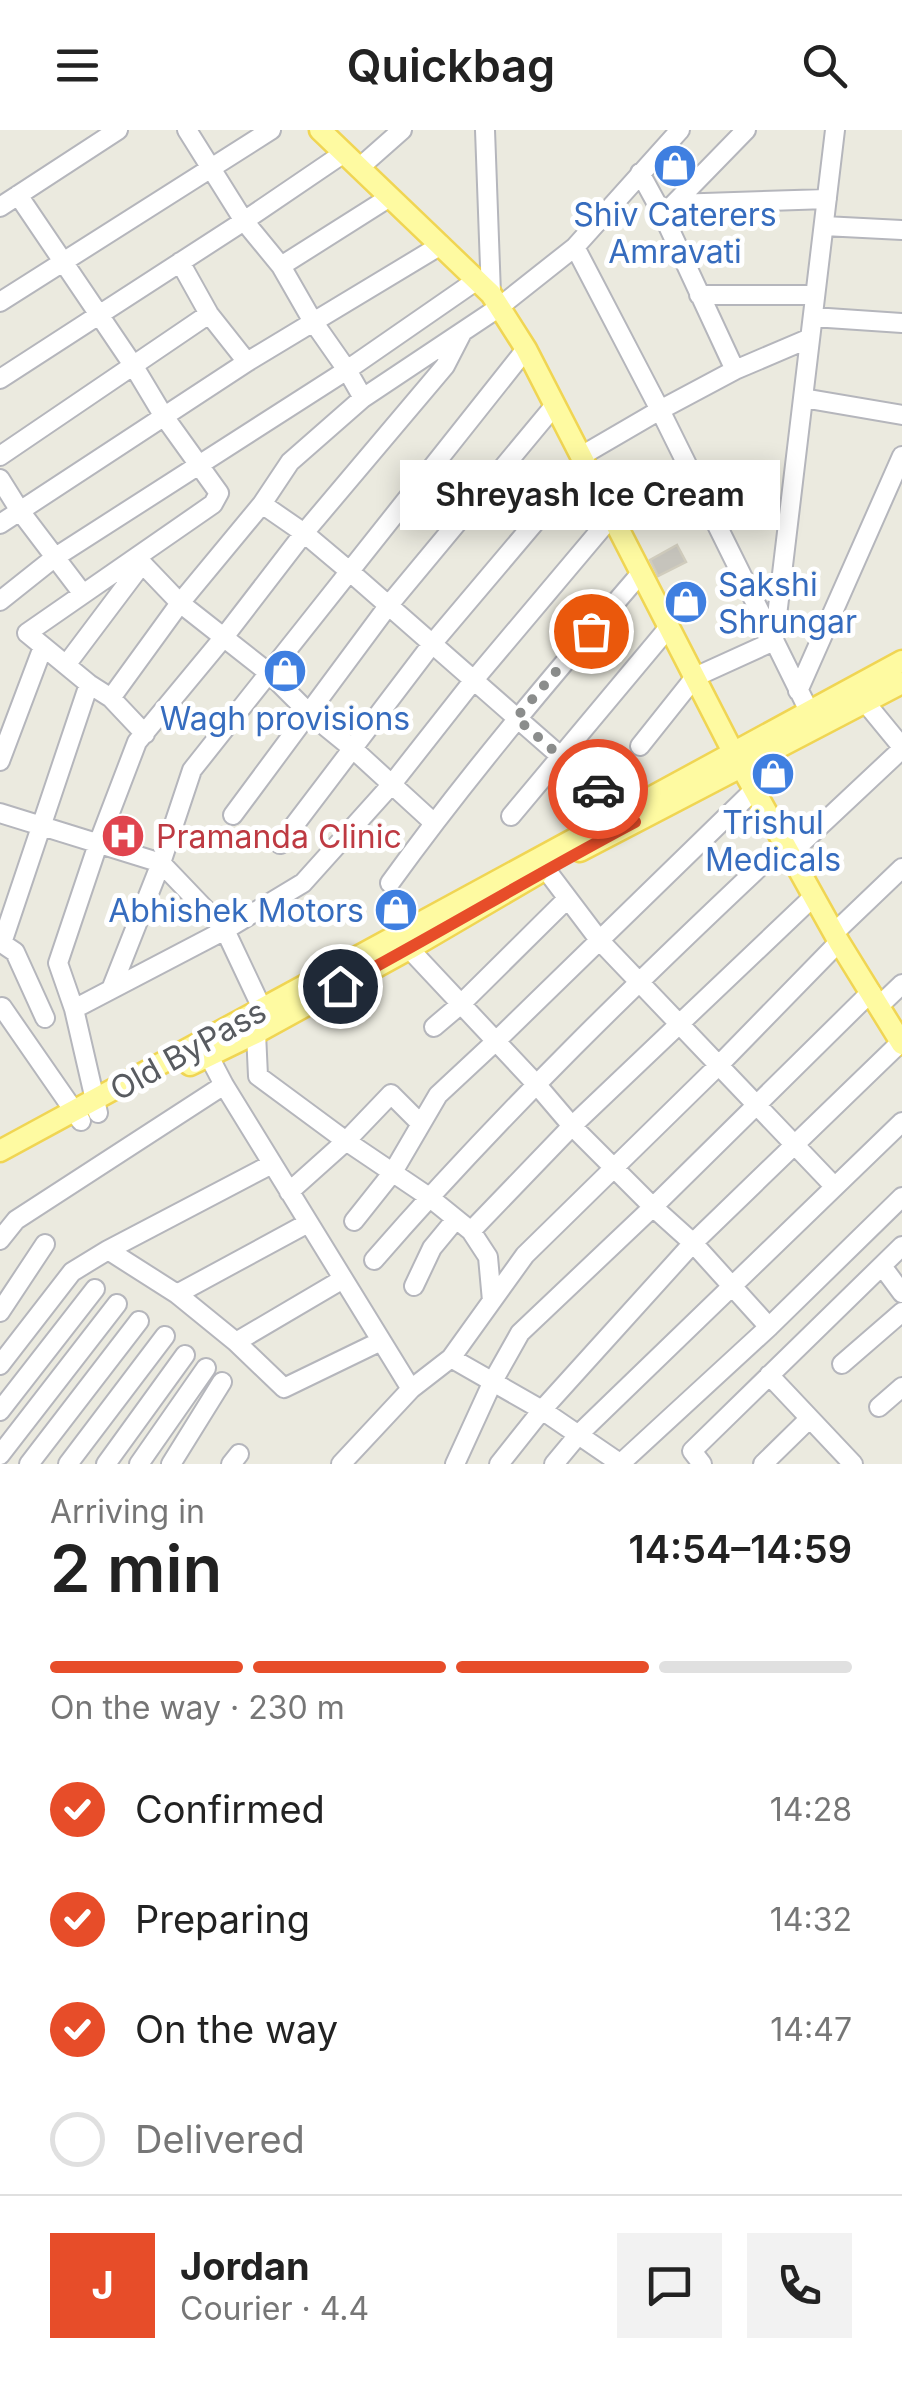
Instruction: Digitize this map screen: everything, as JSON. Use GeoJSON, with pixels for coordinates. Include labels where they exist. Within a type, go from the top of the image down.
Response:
{"type":"FeatureCollection","features":[{"type":"Feature","properties":{"kind":"main road"},"geometry":{"type":"LineString","coordinates":[[320,130],[489,294],[526,349],[737,759],[836,938],[902,1043]]}},
{"type":"Feature","properties":{"kind":"main road","name":"Old ByPass"},"geometry":{"type":"LineString","coordinates":[[737,759],[809,711],[902,661]]}},
{"type":"Feature","properties":{"kind":"main road","name":"Old ByPass"},"geometry":{"type":"LineString","coordinates":[[0,1163],[737,759],[902,683]]}},
{"type":"Feature","properties":{"kind":"main road","name":"Old ByPass"},"geometry":{"type":"LineString","coordinates":[[0,1152],[87,1112]]}},
{"type":"Feature","properties":{"kind":"street"},"geometry":{"type":"LineString","coordinates":[[0,207],[118,130]]}},
{"type":"Feature","properties":{"kind":"street"},"geometry":{"type":"LineString","coordinates":[[187,130],[244,221],[280,266],[363,398]]}},
{"type":"Feature","properties":{"kind":"street"},"geometry":{"type":"LineString","coordinates":[[0,302],[271,130]]}},
{"type":"Feature","properties":{"kind":"street"},"geometry":{"type":"LineString","coordinates":[[0,379],[244,221],[402,130]]}},
{"type":"Feature","properties":{"kind":"street"},"geometry":{"type":"LineString","coordinates":[[87,1112],[74,1010],[58,963],[138,742],[445,366],[489,294],[486,139],[500,130]]}},
{"type":"Feature","properties":{"kind":"street"},"geometry":{"type":"LineString","coordinates":[[0,602],[54,558],[347,370],[575,247],[680,130]]}},
{"type":"Feature","properties":{"kind":"street"},"geometry":{"type":"LineString","coordinates":[[669,210],[746,130]]}},
{"type":"Feature","properties":{"kind":"street"},"geometry":{"type":"LineString","coordinates":[[774,642],[835,130]]}},
{"type":"Feature","properties":{"kind":"street"},"geometry":{"type":"LineString","coordinates":[[640,172],[669,210],[699,295],[736,370]]}},
{"type":"Feature","properties":{"kind":"street"},"geometry":{"type":"LineString","coordinates":[[18,195],[163,415],[218,488],[217,500],[139,561],[82,594],[27,633],[111,698],[145,734]]}},
{"type":"Feature","properties":{"kind":"street"},"geometry":{"type":"LineString","coordinates":[[280,266],[390,197]]}},
{"type":"Feature","properties":{"kind":"street"},"geometry":{"type":"LineString","coordinates":[[669,210],[827,199]]}},
{"type":"Feature","properties":{"kind":"street"},"geometry":{"type":"LineString","coordinates":[[824,226],[902,230]]}},
{"type":"Feature","properties":{"kind":"street"},"geometry":{"type":"LineString","coordinates":[[0,524],[312,320],[440,245]]}},
{"type":"Feature","properties":{"kind":"street"},"geometry":{"type":"LineString","coordinates":[[575,247],[809,711]]}},
{"type":"Feature","properties":{"kind":"street"},"geometry":{"type":"LineString","coordinates":[[180,262],[209,314],[247,362]]}},
{"type":"Feature","properties":{"kind":"street"},"geometry":{"type":"LineString","coordinates":[[699,295],[816,295]]}},
{"type":"Feature","properties":{"kind":"street"},"geometry":{"type":"LineString","coordinates":[[0,456],[209,314]]}},
{"type":"Feature","properties":{"kind":"street"},"geometry":{"type":"LineString","coordinates":[[813,316],[902,323]]}},
{"type":"Feature","properties":{"kind":"street"},"geometry":{"type":"LineString","coordinates":[[111,698],[180,603],[262,504],[290,462],[363,398],[462,333]]}},
{"type":"Feature","properties":{"kind":"street"},"geometry":{"type":"LineString","coordinates":[[280,844],[432,644],[583,460],[660,410],[736,370],[810,338]]}},
{"type":"Feature","properties":{"kind":"street"},"geometry":{"type":"LineString","coordinates":[[112,988],[192,770],[526,349]]}},
{"type":"Feature","properties":{"kind":"street"},"geometry":{"type":"LineString","coordinates":[[803,398],[902,416]]}},
{"type":"Feature","properties":{"kind":"street"},"geometry":{"type":"LineString","coordinates":[[233,814],[388,606],[555,405]]}},
{"type":"Feature","properties":{"kind":"street"},"geometry":{"type":"LineString","coordinates":[[798,690],[902,456]]}},
{"type":"Feature","properties":{"kind":"street"},"geometry":{"type":"LineString","coordinates":[[0,479],[82,594]]}},
{"type":"Feature","properties":{"kind":"street"},"geometry":{"type":"LineString","coordinates":[[262,504],[348,570],[630,816]]}},
{"type":"Feature","properties":{"kind":"street"},"geometry":{"type":"LineString","coordinates":[[74,1010],[225,930],[303,883],[392,784],[612,516]]}},
{"type":"Feature","properties":{"kind":"street"},"geometry":{"type":"LineString","coordinates":[[139,561],[180,603],[269,673],[434,822]]}},
{"type":"Feature","properties":{"kind":"street"},"geometry":{"type":"LineString","coordinates":[[66,665],[139,561]]}},
{"type":"Feature","properties":{"kind":"street"},"geometry":{"type":"LineString","coordinates":[[390,883],[516,718],[641,573]]}},
{"type":"Feature","properties":{"kind":"street"},"geometry":{"type":"LineString","coordinates":[[511,816],[669,627]]}},
{"type":"Feature","properties":{"kind":"street"},"geometry":{"type":"LineString","coordinates":[[640,746],[695,678],[774,642]]}},
{"type":"Feature","properties":{"kind":"street"},"geometry":{"type":"LineString","coordinates":[[0,761],[43,647]]}},
{"type":"Feature","properties":{"kind":"street"},"geometry":{"type":"LineString","coordinates":[[46,1018],[14,952],[1,942],[89,684]]}},
{"type":"Feature","properties":{"kind":"street"},"geometry":{"type":"LineString","coordinates":[[374,1260],[429,1197],[638,981],[902,748],[865,702]]}},
{"type":"Feature","properties":{"kind":"street"},"geometry":{"type":"LineString","coordinates":[[354,1221],[393,1172],[438,1095],[754,790]]}},
{"type":"Feature","properties":{"kind":"street"},"geometry":{"type":"LineString","coordinates":[[0,813],[160,863],[225,930],[260,1020],[258,1076],[464,1225],[488,1257],[492,1301]]}},
{"type":"Feature","properties":{"kind":"street"},"geometry":{"type":"LineString","coordinates":[[541,864],[600,941],[834,1186]]}},
{"type":"Feature","properties":{"kind":"street"},"geometry":{"type":"LineString","coordinates":[[341,1464],[410,1389],[451,1358],[525,1255],[719,1065],[902,868]]}},
{"type":"Feature","properties":{"kind":"street"},"geometry":{"type":"LineString","coordinates":[[414,1286],[432,1248],[464,1225],[572,1126],[813,897]]}},
{"type":"Feature","properties":{"kind":"street"},"geometry":{"type":"LineString","coordinates":[[434,1027],[567,899]]}},
{"type":"Feature","properties":{"kind":"street"},"geometry":{"type":"LineString","coordinates":[[403,942],[572,1126],[694,1242],[769,1327]]}},
{"type":"Feature","properties":{"kind":"street"},"geometry":{"type":"LineString","coordinates":[[456,1464],[520,1332],[758,1105],[875,999],[902,984]]}},
{"type":"Feature","properties":{"kind":"street"},"geometry":{"type":"LineString","coordinates":[[2,1007],[87,1112]]}},
{"type":"Feature","properties":{"kind":"street"},"geometry":{"type":"LineString","coordinates":[[498,1464],[694,1242],[902,1043]]}},
{"type":"Feature","properties":{"kind":"street"},"geometry":{"type":"LineString","coordinates":[[205,1049],[410,1389]]}},
{"type":"Feature","properties":{"kind":"street"},"geometry":{"type":"LineString","coordinates":[[0,1240],[16,1220],[224,1085]]}},
{"type":"Feature","properties":{"kind":"street"},"geometry":{"type":"LineString","coordinates":[[289,1192],[391,1094],[421,1124]]}},
{"type":"Feature","properties":{"kind":"street"},"geometry":{"type":"LineString","coordinates":[[554,1464],[579,1434],[902,1122]]}},
{"type":"Feature","properties":{"kind":"street"},"geometry":{"type":"LineString","coordinates":[[0,1365],[72,1272],[272,1164]]}},
{"type":"Feature","properties":{"kind":"street"},"geometry":{"type":"LineString","coordinates":[[451,1358],[542,1410],[621,1464],[902,1197]]}},
{"type":"Feature","properties":{"kind":"street"},"geometry":{"type":"LineString","coordinates":[[177,1294],[308,1223]]}},
{"type":"Feature","properties":{"kind":"street"},"geometry":{"type":"LineString","coordinates":[[0,1312],[45,1244]]}},
{"type":"Feature","properties":{"kind":"street"},"geometry":{"type":"LineString","coordinates":[[702,1464],[692,1451],[902,1246]]}},
{"type":"Feature","properties":{"kind":"street"},"geometry":{"type":"LineString","coordinates":[[108,1250],[177,1294],[284,1388],[381,1341]]}},
{"type":"Feature","properties":{"kind":"street"},"geometry":{"type":"LineString","coordinates":[[882,1266],[902,1293]]}},
{"type":"Feature","properties":{"kind":"street"},"geometry":{"type":"LineString","coordinates":[[236,1342],[343,1280]]}},
{"type":"Feature","properties":{"kind":"street"},"geometry":{"type":"LineString","coordinates":[[0,1411],[95,1289]]}},
{"type":"Feature","properties":{"kind":"street"},"geometry":{"type":"LineString","coordinates":[[0,1455],[117,1304]]}},
{"type":"Feature","properties":{"kind":"street"},"geometry":{"type":"LineString","coordinates":[[842,1364],[902,1312]]}},
{"type":"Feature","properties":{"kind":"street"},"geometry":{"type":"LineString","coordinates":[[29,1464],[139,1321]]}},
{"type":"Feature","properties":{"kind":"street"},"geometry":{"type":"LineString","coordinates":[[68,1464],[165,1336]]}},
{"type":"Feature","properties":{"kind":"street"},"geometry":{"type":"LineString","coordinates":[[106,1464],[185,1355]]}},
{"type":"Feature","properties":{"kind":"street"},"geometry":{"type":"LineString","coordinates":[[139,1464],[206,1368]]}},
{"type":"Feature","properties":{"kind":"street"},"geometry":{"type":"LineString","coordinates":[[769,1376],[853,1464]]}},
{"type":"Feature","properties":{"kind":"street"},"geometry":{"type":"LineString","coordinates":[[170,1464],[222,1382]]}},
{"type":"Feature","properties":{"kind":"street"},"geometry":{"type":"LineString","coordinates":[[878,1407],[902,1387]]}},
{"type":"Feature","properties":{"kind":"street"},"geometry":{"type":"LineString","coordinates":[[763,1464],[809,1419]]}},
{"type":"Feature","properties":{"kind":"street"},"geometry":{"type":"LineString","coordinates":[[356,1447],[369,1464]]}},
{"type":"Feature","properties":{"kind":"building"},"geometry":{"type":"Polygon","coordinates":[[[677,545],[686,562],[658,576],[650,560],[677,545]]]}},
{"type":"Feature","properties":{"kind":"way so far"},"geometry":{"type":"LineString","coordinates":[[591,631],[516,718],[598,789]]}},
{"type":"Feature","properties":{"kind":"place","name":"Shiv Caterers Amravati"},"geometry":{"type":"Point","coordinates":[675,166]}},
{"type":"Feature","properties":{"kind":"place","name":"Sakshi Shrungar"},"geometry":{"type":"Point","coordinates":[686,602]}},
{"type":"Feature","properties":{"kind":"place","name":"Shreyash Ice Cream"},"geometry":{"type":"Point","coordinates":[591,631]}},
{"type":"Feature","properties":{"kind":"place","name":"Wagh provisions"},"geometry":{"type":"Point","coordinates":[285,671]}},
{"type":"Feature","properties":{"kind":"place","name":"Trishul Medicals"},"geometry":{"type":"Point","coordinates":[773,774]}},
{"type":"Feature","properties":{"kind":"place","name":"Pramanda Clinic"},"geometry":{"type":"Point","coordinates":[123,836]}},
{"type":"Feature","properties":{"kind":"place","name":"Abhishek Motors"},"geometry":{"type":"Point","coordinates":[396,910]}},
{"type":"Feature","properties":{"kind":"route"},"geometry":{"type":"LineString","coordinates":[[340,986],[635,822],[598,789]]}}]}
